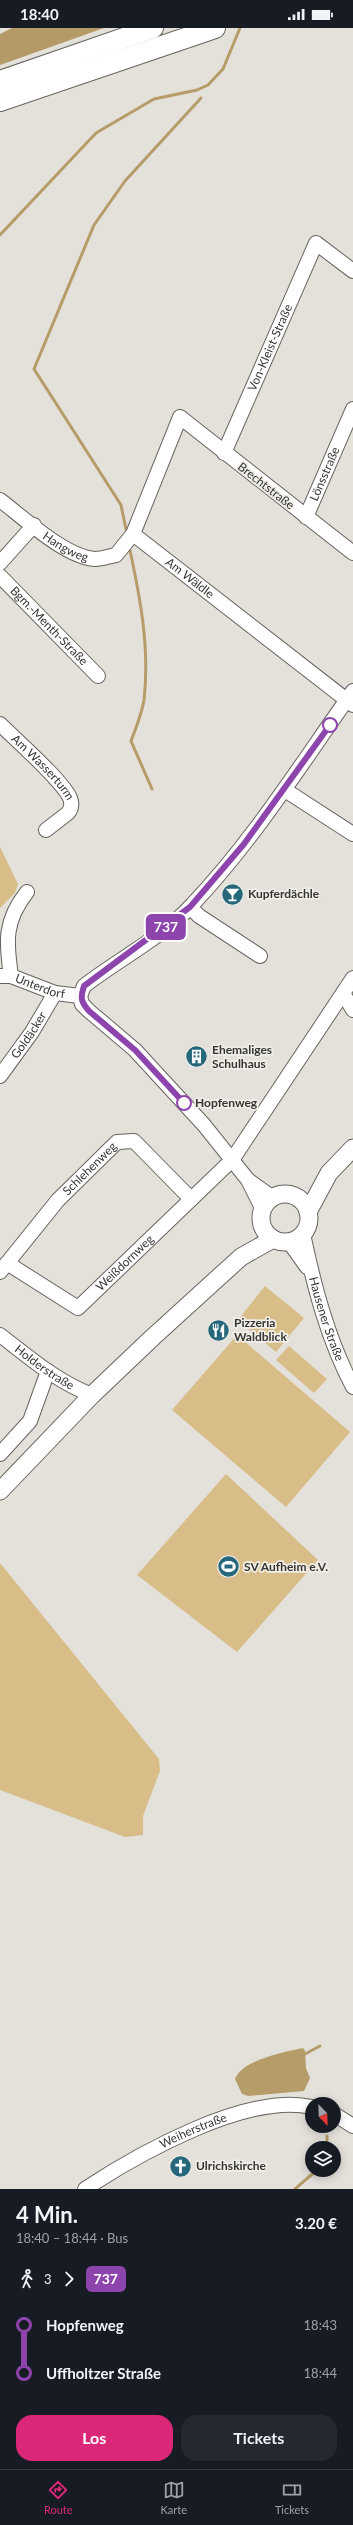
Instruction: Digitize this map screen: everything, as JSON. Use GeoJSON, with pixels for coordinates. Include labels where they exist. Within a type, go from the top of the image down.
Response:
{"type":"FeatureCollection","features":[{"type":"Feature","properties":{"kind":"highway"},"geometry":{"type":"LineString","coordinates":[[0,81],[153,28]]}},
{"type":"Feature","properties":{"kind":"highway"},"geometry":{"type":"LineString","coordinates":[[0,101],[215,28]]}},
{"type":"Feature","properties":{"kind":"main road"},"geometry":{"type":"LineString","coordinates":[[241,1257],[288,1238],[308,1224],[308,1212],[329,1173],[353,1148]]}},
{"type":"Feature","properties":{"kind":"main road"},"geometry":{"type":"LineString","coordinates":[[0,1491],[92,1395],[241,1257],[266,1211],[329,1173]]}},
{"type":"Feature","properties":{"kind":"main road"},"geometry":{"type":"LineString","coordinates":[[291,1195],[302,1202],[308,1212]]}},
{"type":"Feature","properties":{"kind":"main road"},"geometry":{"type":"LineString","coordinates":[[266,1211],[288,1238]]}},
{"type":"Feature","properties":{"kind":"street","name":"Von-Kleist-Straße"},"geometry":{"type":"LineString","coordinates":[[224,453],[316,243],[353,271]]}},
{"type":"Feature","properties":{"kind":"street","name":"Lönsstraße"},"geometry":{"type":"LineString","coordinates":[[306,517],[353,409]]}},
{"type":"Feature","properties":{"kind":"street","name":"Brechtstraße"},"geometry":{"type":"LineString","coordinates":[[133,534],[180,417],[353,553]]}},
{"type":"Feature","properties":{"kind":"street","name":"Hangweg"},"geometry":{"type":"LineString","coordinates":[[0,500],[64,548],[79,555],[95,559],[116,555],[133,534]]}},
{"type":"Feature","properties":{"kind":"street"},"geometry":{"type":"LineString","coordinates":[[0,563],[34,525]]}},
{"type":"Feature","properties":{"kind":"street","name":"Am Wäldle"},"geometry":{"type":"LineString","coordinates":[[133,534],[351,699]]}},
{"type":"Feature","properties":{"kind":"street","name":"Bgm.-Menth-Straße"},"geometry":{"type":"LineString","coordinates":[[0,576],[98,676]]}},
{"type":"Feature","properties":{"kind":"street"},"geometry":{"type":"LineString","coordinates":[[266,1211],[248,1180],[180,1098],[135,1050],[82,1004],[80,996],[84,986],[190,907],[244,844],[351,699]]}},
{"type":"Feature","properties":{"kind":"street","name":"Am Wasserturm"},"geometry":{"type":"LineString","coordinates":[[0,724],[62,786],[70,799],[71,809],[68,813],[46,830]]}},
{"type":"Feature","properties":{"kind":"street"},"geometry":{"type":"LineString","coordinates":[[285,790],[353,834]]}},
{"type":"Feature","properties":{"kind":"street"},"geometry":{"type":"LineString","coordinates":[[5,976],[8,933],[11,917],[27,892]]}},
{"type":"Feature","properties":{"kind":"street"},"geometry":{"type":"LineString","coordinates":[[190,907],[199,916],[260,956]]}},
{"type":"Feature","properties":{"kind":"street","name":"Unterdorf"},"geometry":{"type":"LineString","coordinates":[[5,976],[55,993],[80,996]]}},
{"type":"Feature","properties":{"kind":"street"},"geometry":{"type":"LineString","coordinates":[[232,1160],[353,978]]}},
{"type":"Feature","properties":{"kind":"street","name":"Goldäcker"},"geometry":{"type":"LineString","coordinates":[[0,1076],[32,1032],[55,993]]}},
{"type":"Feature","properties":{"kind":"street"},"geometry":{"type":"LineString","coordinates":[[343,993],[353,1010]]}},
{"type":"Feature","properties":{"kind":"street","name":"Schlehenweg"},"geometry":{"type":"LineString","coordinates":[[4,1268],[58,1200],[117,1142],[134,1141],[191,1199]]}},
{"type":"Feature","properties":{"kind":"street","name":"Weißdornweg"},"geometry":{"type":"LineString","coordinates":[[4,1268],[78,1308],[232,1160]]}},
{"type":"Feature","properties":{"kind":"street","name":"Hausener Straße"},"geometry":{"type":"LineString","coordinates":[[288,1238],[310,1271],[333,1342],[353,1387]]}},
{"type":"Feature","properties":{"kind":"street","name":"Holderstraße"},"geometry":{"type":"LineString","coordinates":[[0,1335],[75,1389],[92,1395]]}},
{"type":"Feature","properties":{"kind":"street"},"geometry":{"type":"LineString","coordinates":[[0,1454],[30,1421],[48,1371]]}},
{"type":"Feature","properties":{"kind":"street","name":"Weiherstraße"},"geometry":{"type":"LineString","coordinates":[[85,2189],[118,2168],[218,2119],[266,2107],[305,2108]]}},
{"type":"Feature","properties":{"kind":"street"},"geometry":{"type":"LineString","coordinates":[[341,2118],[353,2126]]}},
{"type":"Feature","properties":{"kind":"shaded area"},"geometry":{"type":"Polygon","coordinates":[[[12,28],[104,28],[0,65],[0,34],[12,28]]]}},
{"type":"Feature","properties":{"kind":"shaded area"},"geometry":{"type":"Polygon","coordinates":[[[0,847],[18,884],[15,893],[0,908],[0,847]]]}},
{"type":"Feature","properties":{"kind":"shaded area"},"geometry":{"type":"Polygon","coordinates":[[[265,1286],[304,1318],[276,1352],[238,1320],[265,1286]]]}},
{"type":"Feature","properties":{"kind":"shaded area"},"geometry":{"type":"Polygon","coordinates":[[[237,1335],[350,1432],[286,1507],[172,1410],[237,1335]]]}},
{"type":"Feature","properties":{"kind":"shaded area"},"geometry":{"type":"Polygon","coordinates":[[[289,1346],[327,1379],[314,1393],[276,1360],[289,1346]]]}},
{"type":"Feature","properties":{"kind":"shaded area","name":"SV Aufheim e.V."},"geometry":{"type":"Polygon","coordinates":[[[226,1474],[318,1560],[237,1652],[137,1575],[226,1474]]]}},
{"type":"Feature","properties":{"kind":"shaded area"},"geometry":{"type":"Polygon","coordinates":[[[0,1563],[159,1759],[160,1771],[143,1816],[143,1835],[125,1837],[0,1790],[0,1563]]]}},
{"type":"Feature","properties":{"kind":"shaded area"},"geometry":{"type":"Polygon","coordinates":[[[303,2048],[305,2051],[306,2068],[310,2078],[304,2091],[248,2096],[242,2094],[235,2079],[239,2072],[264,2058],[303,2048]]]}},
{"type":"Feature","properties":{"kind":"waterway"},"geometry":{"type":"LineString","coordinates":[[0,235],[96,133],[154,99],[197,90],[208,85],[223,69],[240,28]]}},
{"type":"Feature","properties":{"kind":"waterway"},"geometry":{"type":"LineString","coordinates":[[127,534],[121,505],[34,369],[94,225],[125,181],[201,98]]}},
{"type":"Feature","properties":{"kind":"waterway"},"geometry":{"type":"LineString","coordinates":[[129,546],[143,622],[146,661],[144,700],[131,741],[152,789]]}},
{"type":"Feature","properties":{"kind":"waterway"},"geometry":{"type":"LineString","coordinates":[[305,2054],[320,2046]]}},
{"type":"Feature","properties":{"kind":"waterway"},"geometry":{"type":"LineString","coordinates":[[327,2136],[327,2141]]}},
{"type":"Feature","properties":{"kind":"waterway"},"geometry":{"type":"LineString","coordinates":[[295,2189],[309,2177]]}},
{"type":"Feature","properties":{"kind":"bus line","name":"737"},"geometry":{"type":"LineString","coordinates":[[184,1103],[135,1050],[82,1004],[80,996],[84,986],[166,928],[190,907],[244,844],[285,790],[330,725]]}},
{"type":"Feature","properties":{"kind":"place","name":"Kupferdächle"},"geometry":{"type":"Point","coordinates":[233,894]}},
{"type":"Feature","properties":{"kind":"place","name":"Ehemaliges Schulhaus"},"geometry":{"type":"Point","coordinates":[196,1057]}},
{"type":"Feature","properties":{"kind":"place","name":"Hopfenweg"},"geometry":{"type":"Point","coordinates":[184,1103]}},
{"type":"Feature","properties":{"kind":"place","name":"Pizzeria Waldblick"},"geometry":{"type":"Point","coordinates":[218,1330]}},
{"type":"Feature","properties":{"kind":"place","name":"SV Aufheim e.V."},"geometry":{"type":"Point","coordinates":[228,1567]}},
{"type":"Feature","properties":{"kind":"place","name":"Ulrichskirche"},"geometry":{"type":"Point","coordinates":[181,2166]}}]}
